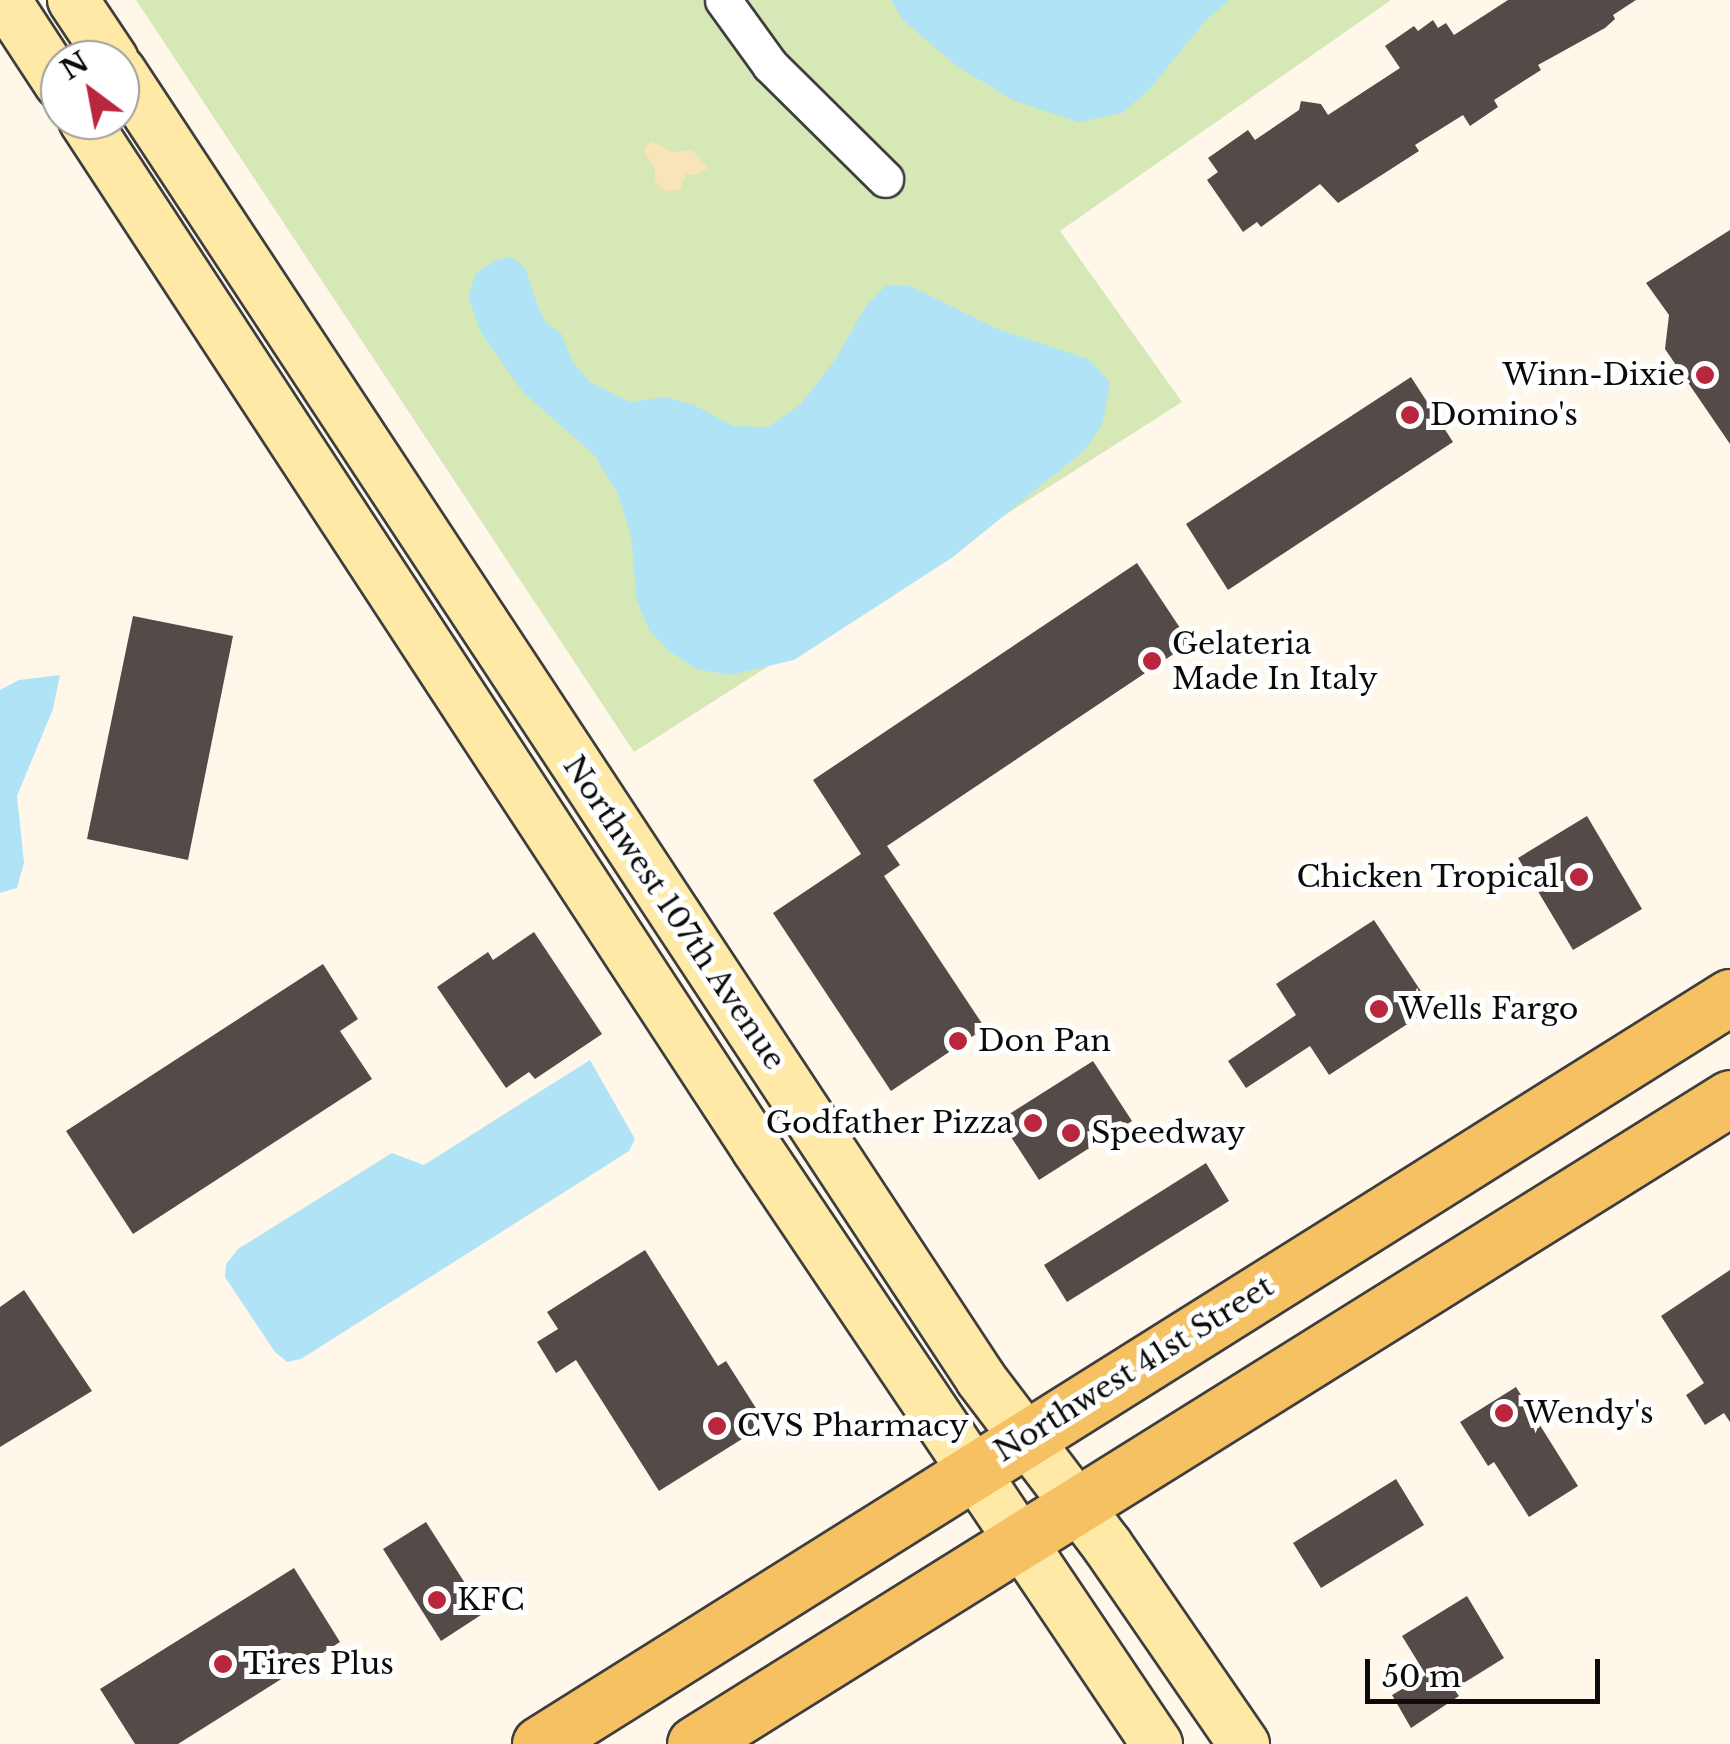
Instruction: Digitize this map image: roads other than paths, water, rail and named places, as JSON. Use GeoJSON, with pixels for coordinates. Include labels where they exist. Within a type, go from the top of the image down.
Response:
{"type":"FeatureCollection","features":[{"type":"Feature","properties":{"kind":"main road"},"geometry":{"type":"LineString","coordinates":[[4,0],[40,54]]}},
{"type":"Feature","properties":{"kind":"main road"},"geometry":{"type":"LineString","coordinates":[[73,0],[100,40]]}},
{"type":"Feature","properties":{"kind":"main road","name":"Northwest 107th Avenue"},"geometry":{"type":"LineString","coordinates":[[140,101],[981,1379],[1078,1505],[1244,1744]]}},
{"type":"Feature","properties":{"kind":"main road","name":"Northwest 107th Avenue"},"geometry":{"type":"LineString","coordinates":[[97,140],[970,1472],[1157,1744]]}},
{"type":"Feature","properties":{"kind":"main road","name":"Northwest 41st Street"},"geometry":{"type":"LineString","coordinates":[[540,1744],[1730,996]]}},
{"type":"Feature","properties":{"kind":"main road"},"geometry":{"type":"LineString","coordinates":[[695,1744],[1730,1098]]}},
{"type":"Feature","properties":{"kind":"street"},"geometry":{"type":"LineString","coordinates":[[723,0],[770,65],[885,179]]}},
{"type":"Feature","properties":{"kind":"water"},"geometry":{"type":"Polygon","coordinates":[[[891,0],[1229,0],[1206,20],[1148,91],[1122,113],[1079,122],[1015,101],[955,65],[903,20],[891,0]]]}},
{"type":"Feature","properties":{"kind":"water"},"geometry":{"type":"Polygon","coordinates":[[[511,257],[525,268],[538,307],[547,324],[561,333],[572,361],[590,382],[630,402],[665,397],[694,405],[733,426],[768,427],[800,405],[835,360],[866,306],[886,285],[910,286],[997,329],[1088,359],[1110,382],[1103,422],[1086,449],[953,557],[794,660],[730,675],[696,669],[669,651],[649,630],[637,601],[631,535],[617,492],[595,456],[523,392],[481,333],[468,297],[476,273],[496,260],[511,257]]]}},
{"type":"Feature","properties":{"kind":"water"},"geometry":{"type":"Polygon","coordinates":[[[60,675],[53,709],[17,796],[24,863],[17,888],[0,893],[0,690],[19,680],[60,675]]]}},
{"type":"Feature","properties":{"kind":"water"},"geometry":{"type":"Polygon","coordinates":[[[590,1060],[635,1139],[629,1151],[301,1359],[287,1362],[275,1352],[225,1277],[226,1264],[238,1249],[392,1153],[424,1165],[590,1060]]]}},
{"type":"Feature","properties":{"kind":"place","name":"Winn-Dixie"},"geometry":{"type":"Point","coordinates":[1705,375]}},
{"type":"Feature","properties":{"kind":"place","name":"Domino's"},"geometry":{"type":"Point","coordinates":[1410,415]}},
{"type":"Feature","properties":{"kind":"place","name":"Gelateria Made In Italy"},"geometry":{"type":"Point","coordinates":[1152,661]}},
{"type":"Feature","properties":{"kind":"place","name":"Chicken Tropical"},"geometry":{"type":"Point","coordinates":[1579,877]}},
{"type":"Feature","properties":{"kind":"place","name":"Wells Fargo"},"geometry":{"type":"Point","coordinates":[1379,1009]}},
{"type":"Feature","properties":{"kind":"place","name":"Don Pan"},"geometry":{"type":"Point","coordinates":[958,1041]}},
{"type":"Feature","properties":{"kind":"place","name":"Godfather Pizza"},"geometry":{"type":"Point","coordinates":[1033,1123]}},
{"type":"Feature","properties":{"kind":"place","name":"Speedway"},"geometry":{"type":"Point","coordinates":[1071,1133]}},
{"type":"Feature","properties":{"kind":"place","name":"Wendy's"},"geometry":{"type":"Point","coordinates":[1504,1413]}},
{"type":"Feature","properties":{"kind":"place","name":"CVS Pharmacy"},"geometry":{"type":"Point","coordinates":[717,1426]}},
{"type":"Feature","properties":{"kind":"place","name":"KFC"},"geometry":{"type":"Point","coordinates":[437,1600]}},
{"type":"Feature","properties":{"kind":"place","name":"Tires Plus"},"geometry":{"type":"Point","coordinates":[223,1664]}}]}
